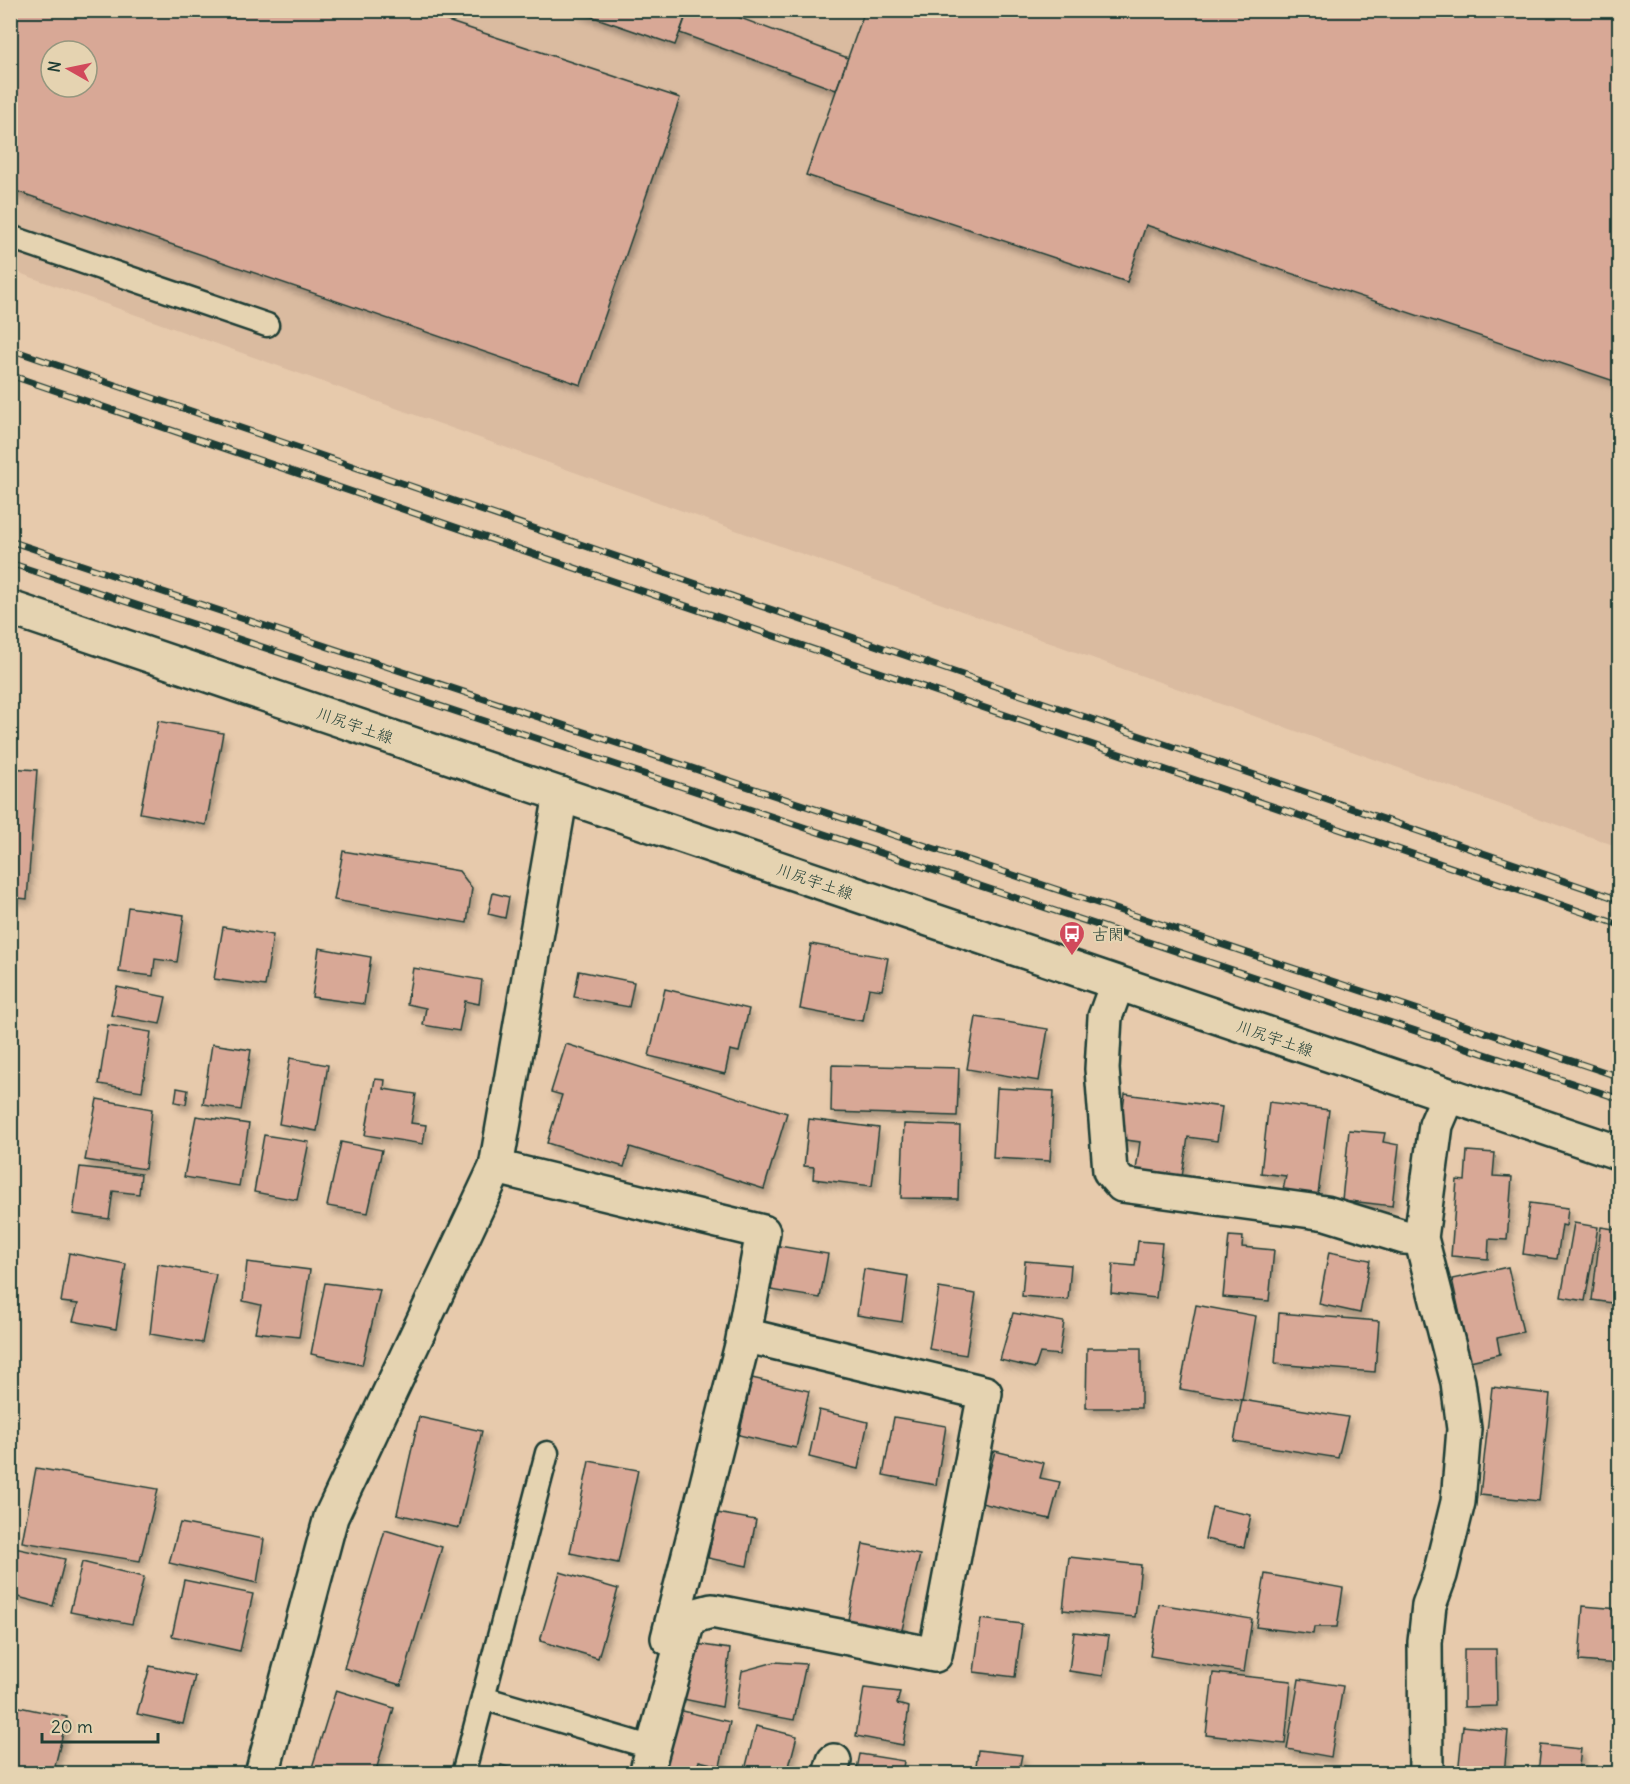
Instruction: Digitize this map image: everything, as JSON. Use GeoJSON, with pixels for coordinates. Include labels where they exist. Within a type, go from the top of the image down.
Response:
{"type":"FeatureCollection","features":[{"type":"Feature","properties":{"kind":"street","name":"川尻宇土線"},"geometry":{"type":"LineString","coordinates":[[10,608],[1448,1097],[1620,1153]]}},
{"type":"Feature","properties":{"kind":"street"},"geometry":{"type":"LineString","coordinates":[[262,1773],[330,1517],[496,1167],[561,794]]}},
{"type":"Feature","properties":{"kind":"street"},"geometry":{"type":"LineString","coordinates":[[1117,984],[1105,1017],[1102,1069],[1110,1171],[1122,1185],[1326,1213],[1404,1237],[1421,1238]]}},
{"type":"Feature","properties":{"kind":"street"},"geometry":{"type":"LineString","coordinates":[[1426,1773],[1425,1642],[1428,1614],[1458,1502],[1464,1429],[1458,1382],[1421,1238],[1436,1125],[1448,1097]]}},
{"type":"Feature","properties":{"kind":"street"},"geometry":{"type":"LineString","coordinates":[[496,1167],[763,1232],[744,1335],[639,1764]]}},
{"type":"Feature","properties":{"kind":"street"},"geometry":{"type":"LineString","coordinates":[[639,1764],[689,1617],[712,1611],[935,1655],[985,1393],[744,1335]]}},
{"type":"Feature","properties":{"kind":"lane"},"geometry":{"type":"LineString","coordinates":[[10,237],[267,325]]}},
{"type":"Feature","properties":{"kind":"lane"},"geometry":{"type":"LineString","coordinates":[[463,1773],[547,1453]]}},
{"type":"Feature","properties":{"kind":"lane"},"geometry":{"type":"LineString","coordinates":[[483,1698],[639,1764]]}},
{"type":"Feature","properties":{"kind":"shaded area"},"geometry":{"type":"Polygon","coordinates":[[[10,11],[1619,11],[1619,847],[11,270],[10,11]]]}},
{"type":"Feature","properties":{"kind":"building"},"geometry":{"type":"Polygon","coordinates":[[[10,10],[414,10],[680,98],[581,385],[10,189],[10,10]]]}},
{"type":"Feature","properties":{"kind":"building"},"geometry":{"type":"Polygon","coordinates":[[[573,10],[688,10],[675,45],[573,10]]]}},
{"type":"Feature","properties":{"kind":"building"},"geometry":{"type":"Polygon","coordinates":[[[688,10],[719,10],[848,58],[836,90],[680,33],[688,10]]]}},
{"type":"Feature","properties":{"kind":"building"},"geometry":{"type":"Polygon","coordinates":[[[865,10],[1620,10],[1620,383],[1146,225],[1127,282],[806,175],[865,10]]]}},
{"type":"Feature","properties":{"kind":"building"},"geometry":{"type":"Polygon","coordinates":[[[158,721],[223,733],[206,825],[140,813],[158,721]]]}},
{"type":"Feature","properties":{"kind":"building"},"geometry":{"type":"Polygon","coordinates":[[[10,768],[37,770],[27,899],[10,897],[10,768]]]}},
{"type":"Feature","properties":{"kind":"building"},"geometry":{"type":"Polygon","coordinates":[[[343,851],[459,871],[472,888],[467,923],[334,900],[343,851]]]}},
{"type":"Feature","properties":{"kind":"building"},"geometry":{"type":"Polygon","coordinates":[[[493,893],[509,897],[505,918],[488,914],[493,893]]]}},
{"type":"Feature","properties":{"kind":"building"},"geometry":{"type":"Polygon","coordinates":[[[128,907],[184,915],[177,962],[155,959],[153,976],[119,972],[128,907]]]}},
{"type":"Feature","properties":{"kind":"building"},"geometry":{"type":"Polygon","coordinates":[[[223,927],[273,935],[265,986],[214,979],[223,927]]]}},
{"type":"Feature","properties":{"kind":"building"},"geometry":{"type":"Polygon","coordinates":[[[811,944],[888,958],[882,990],[869,988],[863,1021],[800,1009],[811,944]]]}},
{"type":"Feature","properties":{"kind":"building"},"geometry":{"type":"Polygon","coordinates":[[[319,948],[371,957],[364,1004],[312,997],[319,948]]]}},
{"type":"Feature","properties":{"kind":"building"},"geometry":{"type":"Polygon","coordinates":[[[413,968],[482,980],[479,1004],[465,1001],[459,1031],[423,1025],[426,1008],[407,1004],[413,968]]]}},
{"type":"Feature","properties":{"kind":"building"},"geometry":{"type":"Polygon","coordinates":[[[579,971],[634,982],[629,1007],[574,997],[579,971]]]}},
{"type":"Feature","properties":{"kind":"building"},"geometry":{"type":"Polygon","coordinates":[[[117,987],[166,997],[160,1024],[111,1015],[117,987]]]}},
{"type":"Feature","properties":{"kind":"building"},"geometry":{"type":"Polygon","coordinates":[[[665,989],[749,1009],[739,1052],[730,1050],[725,1074],[649,1056],[665,989]]]}},
{"type":"Feature","properties":{"kind":"building"},"geometry":{"type":"Polygon","coordinates":[[[976,1017],[1048,1029],[1039,1081],[967,1069],[976,1017]]]}},
{"type":"Feature","properties":{"kind":"building"},"geometry":{"type":"Polygon","coordinates":[[[108,1025],[151,1032],[142,1091],[99,1084],[108,1025]]]}},
{"type":"Feature","properties":{"kind":"building"},"geometry":{"type":"Polygon","coordinates":[[[212,1044],[251,1050],[241,1110],[203,1104],[212,1044]]]}},
{"type":"Feature","properties":{"kind":"building"},"geometry":{"type":"Polygon","coordinates":[[[566,1044],[787,1113],[764,1189],[630,1147],[624,1167],[547,1143],[562,1095],[551,1092],[566,1044]]]}},
{"type":"Feature","properties":{"kind":"building"},"geometry":{"type":"Polygon","coordinates":[[[290,1058],[328,1065],[317,1131],[279,1124],[290,1058]]]}},
{"type":"Feature","properties":{"kind":"building"},"geometry":{"type":"Polygon","coordinates":[[[832,1065],[959,1068],[957,1116],[831,1112],[832,1065]]]}},
{"type":"Feature","properties":{"kind":"building"},"geometry":{"type":"Polygon","coordinates":[[[375,1079],[385,1080],[384,1089],[416,1094],[411,1123],[426,1125],[423,1144],[365,1135],[375,1079]]]}},
{"type":"Feature","properties":{"kind":"building"},"geometry":{"type":"Polygon","coordinates":[[[177,1088],[188,1090],[186,1104],[175,1102],[177,1088]]]}},
{"type":"Feature","properties":{"kind":"building"},"geometry":{"type":"Polygon","coordinates":[[[997,1088],[1054,1091],[1050,1161],[993,1158],[997,1088]]]}},
{"type":"Feature","properties":{"kind":"building"},"geometry":{"type":"Polygon","coordinates":[[[1125,1094],[1222,1107],[1217,1141],[1188,1137],[1182,1177],[1136,1170],[1140,1142],[1119,1139],[1125,1094]]]}},
{"type":"Feature","properties":{"kind":"building"},"geometry":{"type":"Polygon","coordinates":[[[97,1099],[152,1109],[145,1169],[85,1160],[97,1099]]]}},
{"type":"Feature","properties":{"kind":"building"},"geometry":{"type":"Polygon","coordinates":[[[1269,1102],[1329,1110],[1318,1194],[1283,1190],[1286,1176],[1261,1173],[1269,1102]]]}},
{"type":"Feature","properties":{"kind":"building"},"geometry":{"type":"Polygon","coordinates":[[[196,1116],[249,1124],[239,1186],[184,1177],[196,1116]]]}},
{"type":"Feature","properties":{"kind":"building"},"geometry":{"type":"Polygon","coordinates":[[[809,1119],[879,1128],[872,1186],[813,1179],[814,1167],[804,1166],[809,1119]]]}},
{"type":"Feature","properties":{"kind":"building"},"geometry":{"type":"Polygon","coordinates":[[[904,1124],[960,1126],[958,1199],[901,1198],[904,1124]]]}},
{"type":"Feature","properties":{"kind":"building"},"geometry":{"type":"Polygon","coordinates":[[[1349,1130],[1385,1133],[1383,1142],[1399,1145],[1392,1206],[1342,1200],[1349,1130]]]}},
{"type":"Feature","properties":{"kind":"building"},"geometry":{"type":"Polygon","coordinates":[[[264,1135],[309,1142],[297,1200],[254,1192],[264,1135]]]}},
{"type":"Feature","properties":{"kind":"building"},"geometry":{"type":"Polygon","coordinates":[[[341,1142],[382,1150],[368,1213],[327,1206],[341,1142]]]}},
{"type":"Feature","properties":{"kind":"building"},"geometry":{"type":"Polygon","coordinates":[[[1467,1151],[1495,1153],[1493,1176],[1512,1177],[1507,1240],[1489,1239],[1488,1259],[1451,1256],[1457,1180],[1465,1181],[1467,1151]]]}},
{"type":"Feature","properties":{"kind":"building"},"geometry":{"type":"Polygon","coordinates":[[[80,1167],[141,1174],[139,1194],[113,1191],[109,1219],[73,1214],[80,1167]]]}},
{"type":"Feature","properties":{"kind":"building"},"geometry":{"type":"Polygon","coordinates":[[[1530,1203],[1568,1208],[1566,1226],[1562,1225],[1557,1259],[1523,1254],[1530,1203]]]}},
{"type":"Feature","properties":{"kind":"building"},"geometry":{"type":"Polygon","coordinates":[[[1574,1223],[1598,1227],[1585,1301],[1561,1297],[1574,1223]]]}},
{"type":"Feature","properties":{"kind":"building"},"geometry":{"type":"Polygon","coordinates":[[[1601,1227],[1620,1230],[1619,1304],[1592,1300],[1601,1227]]]}},
{"type":"Feature","properties":{"kind":"building"},"geometry":{"type":"Polygon","coordinates":[[[1229,1236],[1243,1237],[1242,1247],[1274,1250],[1269,1301],[1223,1297],[1229,1236]]]}},
{"type":"Feature","properties":{"kind":"building"},"geometry":{"type":"Polygon","coordinates":[[[1138,1241],[1162,1243],[1156,1298],[1111,1293],[1113,1264],[1135,1266],[1138,1241]]]}},
{"type":"Feature","properties":{"kind":"building"},"geometry":{"type":"Polygon","coordinates":[[[779,1246],[828,1254],[820,1298],[771,1290],[779,1246]]]}},
{"type":"Feature","properties":{"kind":"building"},"geometry":{"type":"Polygon","coordinates":[[[1329,1252],[1370,1260],[1360,1313],[1319,1304],[1329,1252]]]}},
{"type":"Feature","properties":{"kind":"building"},"geometry":{"type":"Polygon","coordinates":[[[69,1253],[126,1264],[116,1329],[73,1321],[78,1304],[61,1302],[69,1253]]]}},
{"type":"Feature","properties":{"kind":"building"},"geometry":{"type":"Polygon","coordinates":[[[1025,1261],[1071,1265],[1068,1300],[1022,1296],[1025,1261]]]}},
{"type":"Feature","properties":{"kind":"building"},"geometry":{"type":"Polygon","coordinates":[[[247,1262],[310,1270],[299,1337],[255,1332],[261,1305],[243,1301],[247,1262]]]}},
{"type":"Feature","properties":{"kind":"building"},"geometry":{"type":"Polygon","coordinates":[[[158,1264],[216,1274],[202,1343],[150,1334],[158,1264]]]}},
{"type":"Feature","properties":{"kind":"building"},"geometry":{"type":"Polygon","coordinates":[[[1508,1267],[1523,1332],[1497,1338],[1500,1354],[1470,1361],[1452,1279],[1508,1267]]]}},
{"type":"Feature","properties":{"kind":"building"},"geometry":{"type":"Polygon","coordinates":[[[864,1269],[908,1276],[902,1322],[857,1315],[864,1269]]]}},
{"type":"Feature","properties":{"kind":"building"},"geometry":{"type":"Polygon","coordinates":[[[325,1283],[380,1290],[362,1365],[311,1354],[325,1283]]]}},
{"type":"Feature","properties":{"kind":"building"},"geometry":{"type":"Polygon","coordinates":[[[939,1288],[976,1294],[966,1355],[929,1349],[939,1288]]]}},
{"type":"Feature","properties":{"kind":"building"},"geometry":{"type":"Polygon","coordinates":[[[1196,1305],[1256,1316],[1242,1400],[1180,1389],[1196,1305]]]}},
{"type":"Feature","properties":{"kind":"building"},"geometry":{"type":"Polygon","coordinates":[[[1013,1313],[1064,1322],[1059,1355],[1040,1353],[1035,1368],[1000,1360],[1013,1313]]]}},
{"type":"Feature","properties":{"kind":"building"},"geometry":{"type":"Polygon","coordinates":[[[1279,1313],[1379,1321],[1375,1372],[1275,1364],[1279,1313]]]}},
{"type":"Feature","properties":{"kind":"building"},"geometry":{"type":"Polygon","coordinates":[[[1087,1348],[1141,1348],[1141,1408],[1086,1408],[1087,1348]]]}},
{"type":"Feature","properties":{"kind":"building"},"geometry":{"type":"Polygon","coordinates":[[[752,1378],[809,1391],[796,1448],[739,1435],[752,1378]]]}},
{"type":"Feature","properties":{"kind":"building"},"geometry":{"type":"Polygon","coordinates":[[[1492,1387],[1550,1394],[1539,1501],[1480,1495],[1492,1387]]]}},
{"type":"Feature","properties":{"kind":"building"},"geometry":{"type":"Polygon","coordinates":[[[1242,1400],[1348,1417],[1338,1458],[1234,1441],[1242,1400]]]}},
{"type":"Feature","properties":{"kind":"building"},"geometry":{"type":"Polygon","coordinates":[[[819,1410],[868,1422],[858,1469],[809,1457],[819,1410]]]}},
{"type":"Feature","properties":{"kind":"building"},"geometry":{"type":"Polygon","coordinates":[[[419,1417],[482,1431],[459,1528],[397,1514],[419,1417]]]}},
{"type":"Feature","properties":{"kind":"building"},"geometry":{"type":"Polygon","coordinates":[[[894,1417],[946,1426],[936,1485],[883,1475],[894,1417]]]}},
{"type":"Feature","properties":{"kind":"building"},"geometry":{"type":"Polygon","coordinates":[[[995,1451],[1044,1463],[1040,1478],[1060,1482],[1050,1519],[981,1503],[995,1451]]]}},
{"type":"Feature","properties":{"kind":"building"},"geometry":{"type":"Polygon","coordinates":[[[589,1461],[638,1470],[618,1563],[570,1553],[589,1461]]]}},
{"type":"Feature","properties":{"kind":"building"},"geometry":{"type":"Polygon","coordinates":[[[36,1468],[158,1489],[140,1561],[22,1542],[36,1468]]]}},
{"type":"Feature","properties":{"kind":"building"},"geometry":{"type":"Polygon","coordinates":[[[1212,1507],[1251,1515],[1244,1547],[1205,1539],[1212,1507]]]}},
{"type":"Feature","properties":{"kind":"building"},"geometry":{"type":"Polygon","coordinates":[[[717,1513],[756,1520],[747,1566],[708,1558],[717,1513]]]}},
{"type":"Feature","properties":{"kind":"building"},"geometry":{"type":"Polygon","coordinates":[[[180,1523],[264,1539],[257,1583],[169,1563],[180,1523]]]}},
{"type":"Feature","properties":{"kind":"building"},"geometry":{"type":"Polygon","coordinates":[[[385,1530],[442,1547],[401,1685],[344,1668],[385,1530]]]}},
{"type":"Feature","properties":{"kind":"building"},"geometry":{"type":"Polygon","coordinates":[[[863,1544],[920,1555],[899,1642],[846,1630],[863,1544]]]}},
{"type":"Feature","properties":{"kind":"building"},"geometry":{"type":"Polygon","coordinates":[[[10,1547],[65,1559],[53,1606],[10,1595],[10,1547]]]}},
{"type":"Feature","properties":{"kind":"building"},"geometry":{"type":"Polygon","coordinates":[[[1069,1557],[1141,1565],[1135,1617],[1063,1610],[1069,1557]]]}},
{"type":"Feature","properties":{"kind":"building"},"geometry":{"type":"Polygon","coordinates":[[[82,1562],[144,1577],[132,1624],[70,1612],[82,1562]]]}},
{"type":"Feature","properties":{"kind":"building"},"geometry":{"type":"Polygon","coordinates":[[[560,1572],[618,1589],[598,1658],[540,1641],[560,1572]]]}},
{"type":"Feature","properties":{"kind":"building"},"geometry":{"type":"Polygon","coordinates":[[[1265,1574],[1343,1588],[1337,1627],[1314,1627],[1313,1634],[1256,1627],[1265,1574]]]}},
{"type":"Feature","properties":{"kind":"building"},"geometry":{"type":"Polygon","coordinates":[[[184,1580],[253,1594],[240,1651],[172,1636],[184,1580]]]}},
{"type":"Feature","properties":{"kind":"building"},"geometry":{"type":"Polygon","coordinates":[[[1159,1604],[1252,1619],[1244,1672],[1150,1656],[1159,1604]]]}},
{"type":"Feature","properties":{"kind":"building"},"geometry":{"type":"Polygon","coordinates":[[[1583,1606],[1620,1609],[1620,1664],[1579,1661],[1583,1606]]]}},
{"type":"Feature","properties":{"kind":"building"},"geometry":{"type":"Polygon","coordinates":[[[981,1619],[1022,1624],[1015,1677],[974,1672],[981,1619]]]}},
{"type":"Feature","properties":{"kind":"building"},"geometry":{"type":"Polygon","coordinates":[[[1074,1632],[1109,1636],[1103,1676],[1069,1671],[1074,1632]]]}},
{"type":"Feature","properties":{"kind":"building"},"geometry":{"type":"Polygon","coordinates":[[[696,1644],[730,1649],[722,1707],[683,1699],[696,1644]]]}},
{"type":"Feature","properties":{"kind":"building"},"geometry":{"type":"Polygon","coordinates":[[[1464,1649],[1496,1649],[1497,1706],[1464,1707],[1464,1649]]]}},
{"type":"Feature","properties":{"kind":"building"},"geometry":{"type":"Polygon","coordinates":[[[775,1662],[806,1664],[794,1720],[736,1709],[742,1671],[775,1662]]]}},
{"type":"Feature","properties":{"kind":"building"},"geometry":{"type":"Polygon","coordinates":[[[150,1666],[195,1676],[183,1724],[137,1714],[150,1666]]]}},
{"type":"Feature","properties":{"kind":"building"},"geometry":{"type":"Polygon","coordinates":[[[1213,1673],[1291,1681],[1285,1744],[1206,1735],[1213,1673]]]}},
{"type":"Feature","properties":{"kind":"building"},"geometry":{"type":"Polygon","coordinates":[[[1299,1679],[1343,1686],[1331,1757],[1287,1749],[1299,1679]]]}},
{"type":"Feature","properties":{"kind":"building"},"geometry":{"type":"Polygon","coordinates":[[[864,1688],[900,1692],[897,1704],[909,1707],[903,1745],[856,1736],[864,1688]]]}},
{"type":"Feature","properties":{"kind":"building"},"geometry":{"type":"Polygon","coordinates":[[[336,1690],[394,1708],[375,1774],[310,1774],[336,1690]]]}},
{"type":"Feature","properties":{"kind":"building"},"geometry":{"type":"Polygon","coordinates":[[[10,1705],[67,1717],[53,1774],[10,1774],[10,1705]]]}},
{"type":"Feature","properties":{"kind":"building"},"geometry":{"type":"Polygon","coordinates":[[[670,1708],[730,1722],[720,1766],[699,1761],[695,1774],[655,1774],[670,1708]]]}},
{"type":"Feature","properties":{"kind":"building"},"geometry":{"type":"Polygon","coordinates":[[[756,1726],[797,1736],[787,1774],[744,1774],[756,1726]]]}},
{"type":"Feature","properties":{"kind":"building"},"geometry":{"type":"Polygon","coordinates":[[[1463,1726],[1508,1731],[1504,1774],[1458,1774],[1463,1726]]]}},
{"type":"Feature","properties":{"kind":"building"},"geometry":{"type":"Polygon","coordinates":[[[1541,1745],[1581,1749],[1578,1774],[1538,1774],[1541,1745]]]}},
{"type":"Feature","properties":{"kind":"building"},"geometry":{"type":"Polygon","coordinates":[[[978,1750],[1022,1755],[1018,1774],[975,1774],[978,1750]]]}},
{"type":"Feature","properties":{"kind":"building"},"geometry":{"type":"Polygon","coordinates":[[[860,1754],[904,1761],[902,1774],[856,1774],[860,1754]]]}},
{"type":"Feature","properties":{"kind":"building"},"geometry":{"type":"Polygon","coordinates":[[[501,1765],[530,1774],[498,1774],[501,1765]]]}},
{"type":"Feature","properties":{"kind":"building"},"geometry":{"type":"Polygon","coordinates":[[[115,1768],[138,1774],[114,1774],[115,1768]]]}},
{"type":"Feature","properties":{"kind":"railway"},"geometry":{"type":"LineString","coordinates":[[10,349],[1620,900]]}},
{"type":"Feature","properties":{"kind":"railway"},"geometry":{"type":"LineString","coordinates":[[10,375],[1620,925]]}},
{"type":"Feature","properties":{"kind":"railway"},"geometry":{"type":"LineString","coordinates":[[10,541],[1620,1077]]}},
{"type":"Feature","properties":{"kind":"railway"},"geometry":{"type":"LineString","coordinates":[[10,563],[1620,1099]]}},
{"type":"Feature","properties":{"kind":"place","name":"古閑"},"geometry":{"type":"Point","coordinates":[1072,957]}}]}
